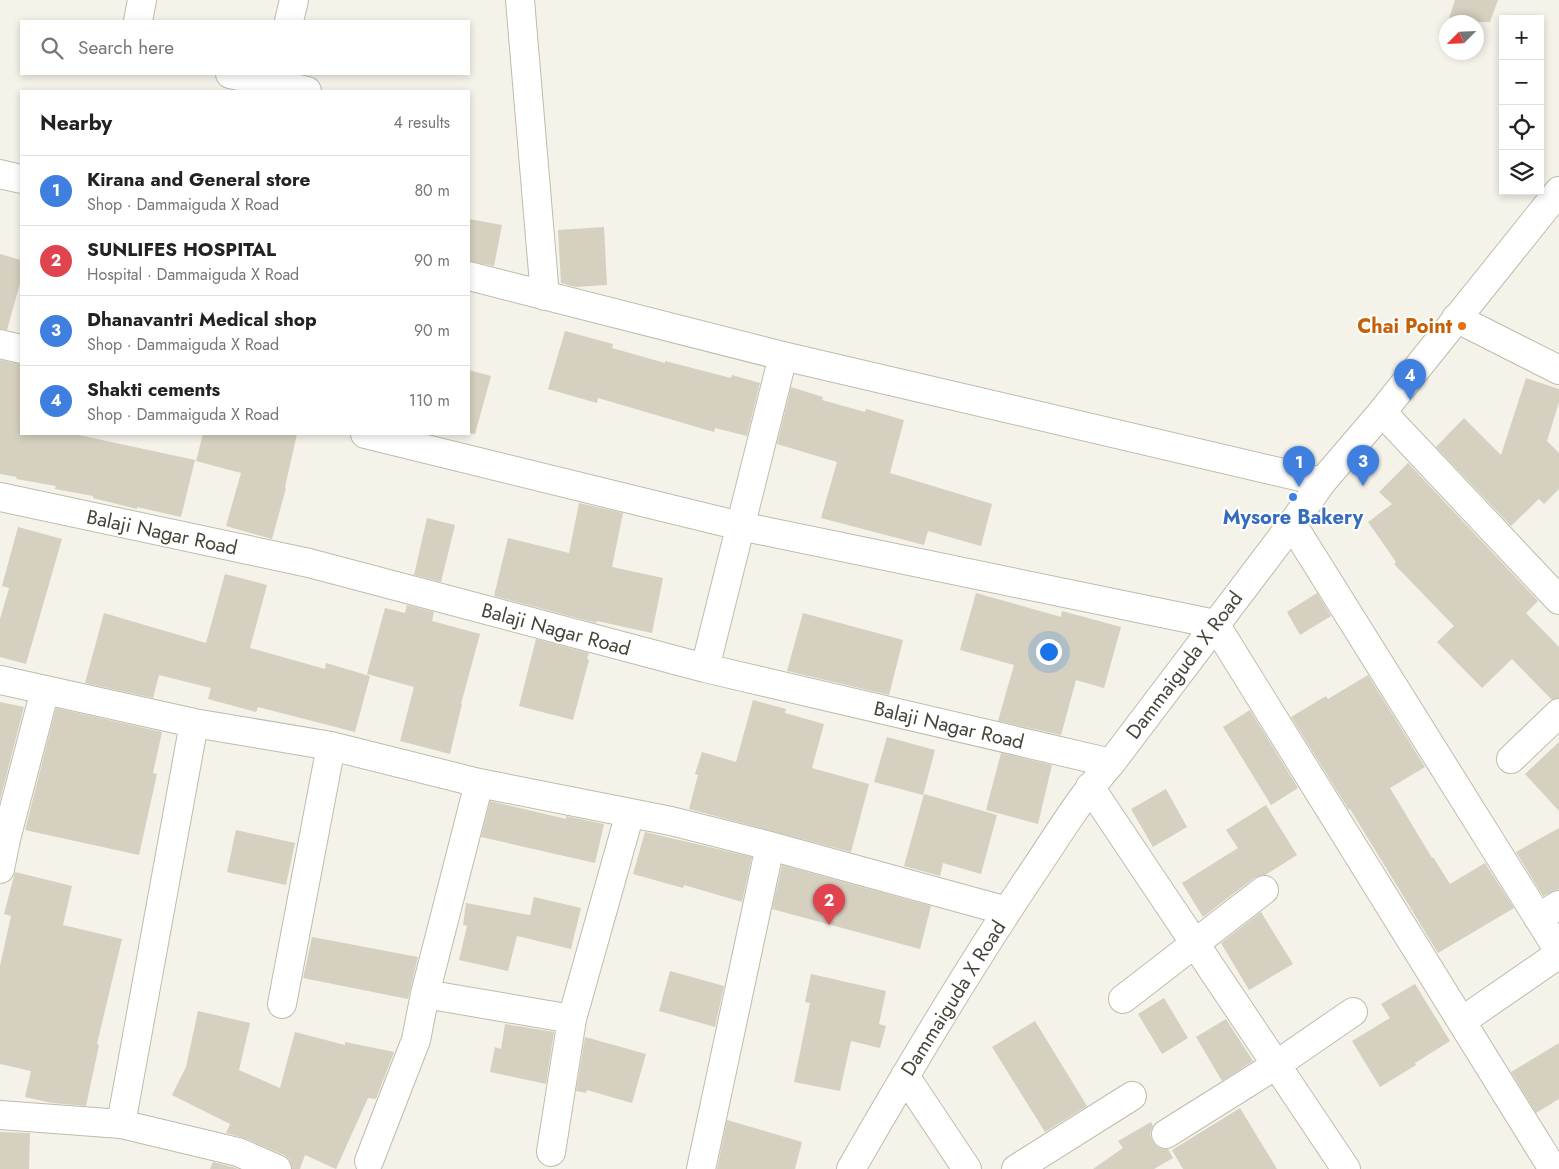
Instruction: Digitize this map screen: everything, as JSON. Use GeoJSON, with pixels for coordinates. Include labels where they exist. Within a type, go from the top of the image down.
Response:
{"type":"FeatureCollection","features":[{"type":"Feature","properties":{"kind":"street"},"geometry":{"type":"LineString","coordinates":[[138,20],[142,0]]}},
{"type":"Feature","properties":{"kind":"street"},"geometry":{"type":"LineString","coordinates":[[289,20],[294,0]]}},
{"type":"Feature","properties":{"kind":"street"},"geometry":{"type":"LineString","coordinates":[[520,0],[545,296]]}},
{"type":"Feature","properties":{"kind":"street"},"geometry":{"type":"LineString","coordinates":[[235,75],[303,90]]}},
{"type":"Feature","properties":{"kind":"street"},"geometry":{"type":"LineString","coordinates":[[0,174],[20,179]]}},
{"type":"Feature","properties":{"kind":"street","name":"Dammaiguda X Road"},"geometry":{"type":"LineString","coordinates":[[851,1169],[905,1076],[1007,911],[1090,787],[1111,763],[1322,482],[1382,412],[1559,191]]}},
{"type":"Feature","properties":{"kind":"street"},"geometry":{"type":"LineString","coordinates":[[470,276],[783,356],[1322,482]]}},
{"type":"Feature","properties":{"kind":"street"},"geometry":{"type":"LineString","coordinates":[[1456,318],[1559,370]]}},
{"type":"Feature","properties":{"kind":"street"},"geometry":{"type":"LineString","coordinates":[[0,344],[20,349]]}},
{"type":"Feature","properties":{"kind":"street"},"geometry":{"type":"LineString","coordinates":[[705,668],[783,356]]}},
{"type":"Feature","properties":{"kind":"street"},"geometry":{"type":"LineString","coordinates":[[1382,412],[1559,600]]}},
{"type":"Feature","properties":{"kind":"street"},"geometry":{"type":"LineString","coordinates":[[369,435],[740,526],[1215,624],[1553,1169]]}},
{"type":"Feature","properties":{"kind":"street","name":"Balaji Nagar Road"},"geometry":{"type":"LineString","coordinates":[[0,498],[310,563],[705,668],[1111,763]]}},
{"type":"Feature","properties":{"kind":"street"},"geometry":{"type":"LineString","coordinates":[[1292,524],[1549,911],[1559,952],[1462,1020]]}},
{"type":"Feature","properties":{"kind":"street"},"geometry":{"type":"LineString","coordinates":[[0,680],[194,723],[331,746],[479,782],[671,821],[1007,911]]}},
{"type":"Feature","properties":{"kind":"street"},"geometry":{"type":"LineString","coordinates":[[0,869],[3,838],[45,690]]}},
{"type":"Feature","properties":{"kind":"street"},"geometry":{"type":"LineString","coordinates":[[1511,759],[1559,712]]}},
{"type":"Feature","properties":{"kind":"street"},"geometry":{"type":"LineString","coordinates":[[122,1124],[194,723]]}},
{"type":"Feature","properties":{"kind":"street"},"geometry":{"type":"LineString","coordinates":[[282,1004],[331,746]]}},
{"type":"Feature","properties":{"kind":"street"},"geometry":{"type":"LineString","coordinates":[[369,1161],[416,1040],[425,994],[479,782]]}},
{"type":"Feature","properties":{"kind":"street"},"geometry":{"type":"LineString","coordinates":[[1090,787],[1346,1169]]}},
{"type":"Feature","properties":{"kind":"street"},"geometry":{"type":"LineString","coordinates":[[551,1152],[572,1019],[630,813]]}},
{"type":"Feature","properties":{"kind":"street"},"geometry":{"type":"LineString","coordinates":[[701,1169],[770,846]]}},
{"type":"Feature","properties":{"kind":"street"},"geometry":{"type":"LineString","coordinates":[[1123,999],[1264,890]]}},
{"type":"Feature","properties":{"kind":"street"},"geometry":{"type":"LineString","coordinates":[[425,994],[572,1019]]}},
{"type":"Feature","properties":{"kind":"street"},"geometry":{"type":"LineString","coordinates":[[1166,1134],[1276,1065],[1353,1012]]}},
{"type":"Feature","properties":{"kind":"street"},"geometry":{"type":"LineString","coordinates":[[905,1076],[967,1169]]}},
{"type":"Feature","properties":{"kind":"street"},"geometry":{"type":"LineString","coordinates":[[1016,1169],[1132,1096]]}},
{"type":"Feature","properties":{"kind":"street"},"geometry":{"type":"LineString","coordinates":[[0,1115],[122,1124],[238,1152],[277,1169]]}},
{"type":"Feature","properties":{"kind":"building"},"geometry":{"type":"Polygon","coordinates":[[[1455,0],[1498,0],[1490,22],[1484,22],[1484,15],[1450,15],[1455,0]]]}},
{"type":"Feature","properties":{"kind":"building"},"geometry":{"type":"Polygon","coordinates":[[[470,219],[502,225],[494,266],[470,261],[470,219]]]}},
{"type":"Feature","properties":{"kind":"building"},"geometry":{"type":"Polygon","coordinates":[[[604,227],[607,285],[575,287],[561,283],[558,230],[604,227]]]}},
{"type":"Feature","properties":{"kind":"building"},"geometry":{"type":"Polygon","coordinates":[[[0,254],[20,260],[20,284],[7,330],[0,329],[0,254]]]}},
{"type":"Feature","properties":{"kind":"building"},"geometry":{"type":"Polygon","coordinates":[[[565,331],[613,344],[612,348],[665,363],[665,361],[731,378],[732,375],[760,383],[747,436],[715,428],[714,432],[598,398],[597,403],[548,389],[565,331]]]}},
{"type":"Feature","properties":{"kind":"building"},"geometry":{"type":"Polygon","coordinates":[[[0,360],[20,364],[20,435],[79,435],[195,460],[181,517],[137,507],[137,509],[93,498],[93,496],[55,489],[56,486],[16,479],[17,477],[0,474],[0,360]]]}},
{"type":"Feature","properties":{"kind":"building"},"geometry":{"type":"Polygon","coordinates":[[[470,370],[491,376],[475,434],[470,433],[470,370]]]}},
{"type":"Feature","properties":{"kind":"building"},"geometry":{"type":"Polygon","coordinates":[[[1526,378],[1559,389],[1559,402],[1547,441],[1559,453],[1559,489],[1544,504],[1539,499],[1511,526],[1436,447],[1464,418],[1501,455],[1526,378]]]}},
{"type":"Feature","properties":{"kind":"building"},"geometry":{"type":"Polygon","coordinates":[[[791,387],[823,397],[822,400],[865,412],[866,409],[904,420],[890,473],[992,504],[981,546],[928,531],[924,545],[821,518],[837,462],[777,444],[791,387]]]}},
{"type":"Feature","properties":{"kind":"building"},"geometry":{"type":"Polygon","coordinates":[[[203,435],[297,435],[286,488],[272,539],[226,526],[241,473],[196,461],[203,435]]]}},
{"type":"Feature","properties":{"kind":"building"},"geometry":{"type":"Polygon","coordinates":[[[1408,463],[1538,601],[1526,613],[1559,647],[1559,698],[1552,700],[1512,659],[1482,688],[1437,642],[1454,626],[1394,564],[1396,562],[1368,522],[1392,504],[1379,492],[1408,463]]]}},
{"type":"Feature","properties":{"kind":"building"},"geometry":{"type":"Polygon","coordinates":[[[579,503],[623,513],[612,567],[663,578],[652,633],[597,621],[596,623],[494,596],[508,538],[569,553],[579,503]]]}},
{"type":"Feature","properties":{"kind":"building"},"geometry":{"type":"Polygon","coordinates":[[[427,518],[455,525],[441,582],[414,575],[427,518]]]}},
{"type":"Feature","properties":{"kind":"building"},"geometry":{"type":"Polygon","coordinates":[[[18,527],[62,539],[26,664],[0,657],[0,619],[9,588],[2,586],[18,527]]]}},
{"type":"Feature","properties":{"kind":"building"},"geometry":{"type":"Polygon","coordinates":[[[225,574],[267,585],[250,648],[325,669],[326,663],[370,676],[355,732],[258,707],[256,712],[208,699],[211,688],[159,675],[153,698],[85,683],[104,613],[206,643],[225,574]]]}},
{"type":"Feature","properties":{"kind":"building"},"geometry":{"type":"Polygon","coordinates":[[[976,593],[1061,617],[1062,611],[1121,627],[1104,688],[1076,680],[1061,735],[998,721],[1014,665],[960,650],[976,593]]]}},
{"type":"Feature","properties":{"kind":"building"},"geometry":{"type":"Polygon","coordinates":[[[1317,593],[1331,616],[1300,635],[1287,612],[1317,593]]]}},
{"type":"Feature","properties":{"kind":"building"},"geometry":{"type":"Polygon","coordinates":[[[407,605],[434,612],[432,621],[480,634],[450,754],[400,741],[414,687],[367,674],[385,608],[405,613],[407,605]]]}},
{"type":"Feature","properties":{"kind":"building"},"geometry":{"type":"Polygon","coordinates":[[[803,613],[903,640],[889,695],[787,671],[803,613]]]}},
{"type":"Feature","properties":{"kind":"building"},"geometry":{"type":"Polygon","coordinates":[[[536,639],[589,653],[587,659],[589,660],[573,720],[519,706],[536,639]]]}},
{"type":"Feature","properties":{"kind":"building"},"geometry":{"type":"Polygon","coordinates":[[[1368,675],[1425,767],[1390,788],[1432,858],[1450,884],[1485,863],[1514,908],[1438,953],[1291,717],[1326,696],[1328,699],[1368,675]]]}},
{"type":"Feature","properties":{"kind":"building"},"geometry":{"type":"Polygon","coordinates":[[[753,700],[786,709],[785,713],[824,724],[812,768],[869,784],[851,852],[689,809],[698,775],[695,774],[702,752],[736,762],[753,700]]]}},
{"type":"Feature","properties":{"kind":"building"},"geometry":{"type":"Polygon","coordinates":[[[0,702],[24,707],[0,800],[0,702]]]}},
{"type":"Feature","properties":{"kind":"building"},"geometry":{"type":"Polygon","coordinates":[[[56,708],[162,732],[153,773],[157,774],[139,855],[25,830],[56,708]]]}},
{"type":"Feature","properties":{"kind":"building"},"geometry":{"type":"Polygon","coordinates":[[[1250,710],[1298,788],[1271,805],[1223,727],[1250,710]]]}},
{"type":"Feature","properties":{"kind":"building"},"geometry":{"type":"Polygon","coordinates":[[[887,737],[935,750],[923,795],[874,782],[887,737]]]}},
{"type":"Feature","properties":{"kind":"building"},"geometry":{"type":"Polygon","coordinates":[[[1559,742],[1559,811],[1525,774],[1559,742]]]}},
{"type":"Feature","properties":{"kind":"building"},"geometry":{"type":"Polygon","coordinates":[[[1001,753],[1052,765],[1038,824],[986,810],[1001,753]]]}},
{"type":"Feature","properties":{"kind":"building"},"geometry":{"type":"Polygon","coordinates":[[[1166,789],[1187,827],[1153,847],[1131,809],[1166,789]]]}},
{"type":"Feature","properties":{"kind":"building"},"geometry":{"type":"Polygon","coordinates":[[[924,794],[997,815],[981,874],[943,863],[940,876],[904,866],[924,794]]]}},
{"type":"Feature","properties":{"kind":"building"},"geometry":{"type":"Polygon","coordinates":[[[490,801],[566,819],[566,816],[604,824],[595,863],[481,837],[490,801]]]}},
{"type":"Feature","properties":{"kind":"building"},"geometry":{"type":"Polygon","coordinates":[[[1266,805],[1297,855],[1265,875],[1254,878],[1203,917],[1182,883],[1238,848],[1226,830],[1266,805]]]}},
{"type":"Feature","properties":{"kind":"building"},"geometry":{"type":"Polygon","coordinates":[[[1559,828],[1559,889],[1543,896],[1516,852],[1559,828]]]}},
{"type":"Feature","properties":{"kind":"building"},"geometry":{"type":"Polygon","coordinates":[[[236,830],[295,843],[286,885],[227,872],[236,830]]]}},
{"type":"Feature","properties":{"kind":"building"},"geometry":{"type":"Polygon","coordinates":[[[645,832],[752,857],[742,902],[684,885],[683,888],[633,874],[645,832]]]}},
{"type":"Feature","properties":{"kind":"building"},"geometry":{"type":"Polygon","coordinates":[[[782,865],[931,906],[920,949],[772,909],[782,865]]]}},
{"type":"Feature","properties":{"kind":"building"},"geometry":{"type":"Polygon","coordinates":[[[15,872],[72,886],[63,925],[122,939],[97,1044],[99,1045],[86,1106],[52,1103],[25,1097],[31,1071],[0,1064],[0,966],[11,916],[4,914],[15,872]]]}},
{"type":"Feature","properties":{"kind":"building"},"geometry":{"type":"Polygon","coordinates":[[[534,897],[581,908],[571,949],[517,936],[508,971],[459,960],[467,926],[463,925],[466,903],[530,915],[534,897]]]}},
{"type":"Feature","properties":{"kind":"building"},"geometry":{"type":"Polygon","coordinates":[[[1261,912],[1293,964],[1249,990],[1221,943],[1261,912]]]}},
{"type":"Feature","properties":{"kind":"building"},"geometry":{"type":"Polygon","coordinates":[[[312,937],[418,957],[408,999],[303,978],[312,937]]]}},
{"type":"Feature","properties":{"kind":"building"},"geometry":{"type":"Polygon","coordinates":[[[670,971],[724,986],[715,1027],[659,1011],[670,971]]]}},
{"type":"Feature","properties":{"kind":"building"},"geometry":{"type":"Polygon","coordinates":[[[811,974],[886,991],[879,1024],[886,1026],[880,1048],[851,1041],[840,1091],[794,1082],[810,1003],[805,1002],[811,974]]]}},
{"type":"Feature","properties":{"kind":"building"},"geometry":{"type":"Polygon","coordinates":[[[1415,984],[1450,1041],[1380,1087],[1352,1041],[1390,1018],[1381,1004],[1415,984]]]}},
{"type":"Feature","properties":{"kind":"building"},"geometry":{"type":"Polygon","coordinates":[[[1164,998],[1188,1038],[1162,1054],[1138,1014],[1164,998]]]}},
{"type":"Feature","properties":{"kind":"building"},"geometry":{"type":"Polygon","coordinates":[[[198,1011],[250,1023],[239,1070],[280,1088],[295,1032],[345,1045],[345,1042],[394,1052],[376,1099],[368,1098],[336,1169],[305,1155],[300,1169],[292,1169],[290,1160],[284,1155],[244,1138],[226,1133],[230,1124],[172,1095],[186,1067],[198,1011]]]}},
{"type":"Feature","properties":{"kind":"building"},"geometry":{"type":"Polygon","coordinates":[[[1226,1019],[1253,1061],[1222,1081],[1196,1037],[1226,1019]]]}},
{"type":"Feature","properties":{"kind":"building"},"geometry":{"type":"Polygon","coordinates":[[[1035,1021],[1087,1106],[1045,1132],[992,1047],[1035,1021]]]}},
{"type":"Feature","properties":{"kind":"building"},"geometry":{"type":"Polygon","coordinates":[[[505,1024],[554,1032],[546,1084],[490,1072],[495,1047],[501,1049],[505,1024]]]}},
{"type":"Feature","properties":{"kind":"building"},"geometry":{"type":"Polygon","coordinates":[[[585,1037],[646,1054],[632,1103],[587,1090],[586,1093],[576,1091],[585,1037]]]}},
{"type":"Feature","properties":{"kind":"building"},"geometry":{"type":"Polygon","coordinates":[[[1559,1043],[1559,1099],[1536,1113],[1511,1072],[1559,1043]]]}},
{"type":"Feature","properties":{"kind":"building"},"geometry":{"type":"Polygon","coordinates":[[[1240,1108],[1277,1169],[1183,1169],[1172,1150],[1240,1108]]]}},
{"type":"Feature","properties":{"kind":"building"},"geometry":{"type":"Polygon","coordinates":[[[727,1120],[802,1142],[795,1169],[717,1169],[727,1120]]]}},
{"type":"Feature","properties":{"kind":"building"},"geometry":{"type":"Polygon","coordinates":[[[1151,1122],[1153,1126],[1150,1134],[1153,1142],[1159,1148],[1168,1149],[1173,1158],[1154,1169],[1093,1169],[1123,1148],[1118,1141],[1151,1122]]]}},
{"type":"Feature","properties":{"kind":"building"},"geometry":{"type":"Polygon","coordinates":[[[0,1132],[30,1133],[29,1169],[0,1169],[0,1132]]]}},
{"type":"Feature","properties":{"kind":"building"},"geometry":{"type":"Polygon","coordinates":[[[213,1162],[233,1167],[238,1169],[210,1169],[213,1162]]]}},
{"type":"Feature","properties":{"kind":"place","name":"Chai Point"},"geometry":{"type":"Point","coordinates":[1462,326]}},
{"type":"Feature","properties":{"kind":"place","name":"Shakti cements"},"geometry":{"type":"Point","coordinates":[1410,400]}},
{"type":"Feature","properties":{"kind":"place","name":"Dhanavantri Medical shop"},"geometry":{"type":"Point","coordinates":[1363,486]}},
{"type":"Feature","properties":{"kind":"place","name":"Kirana and General store"},"geometry":{"type":"Point","coordinates":[1299,487]}},
{"type":"Feature","properties":{"kind":"place","name":"Mysore Bakery"},"geometry":{"type":"Point","coordinates":[1293,497]}},
{"type":"Feature","properties":{"kind":"place","name":"SUNLIFES HOSPITAL"},"geometry":{"type":"Point","coordinates":[829,925]}}]}
